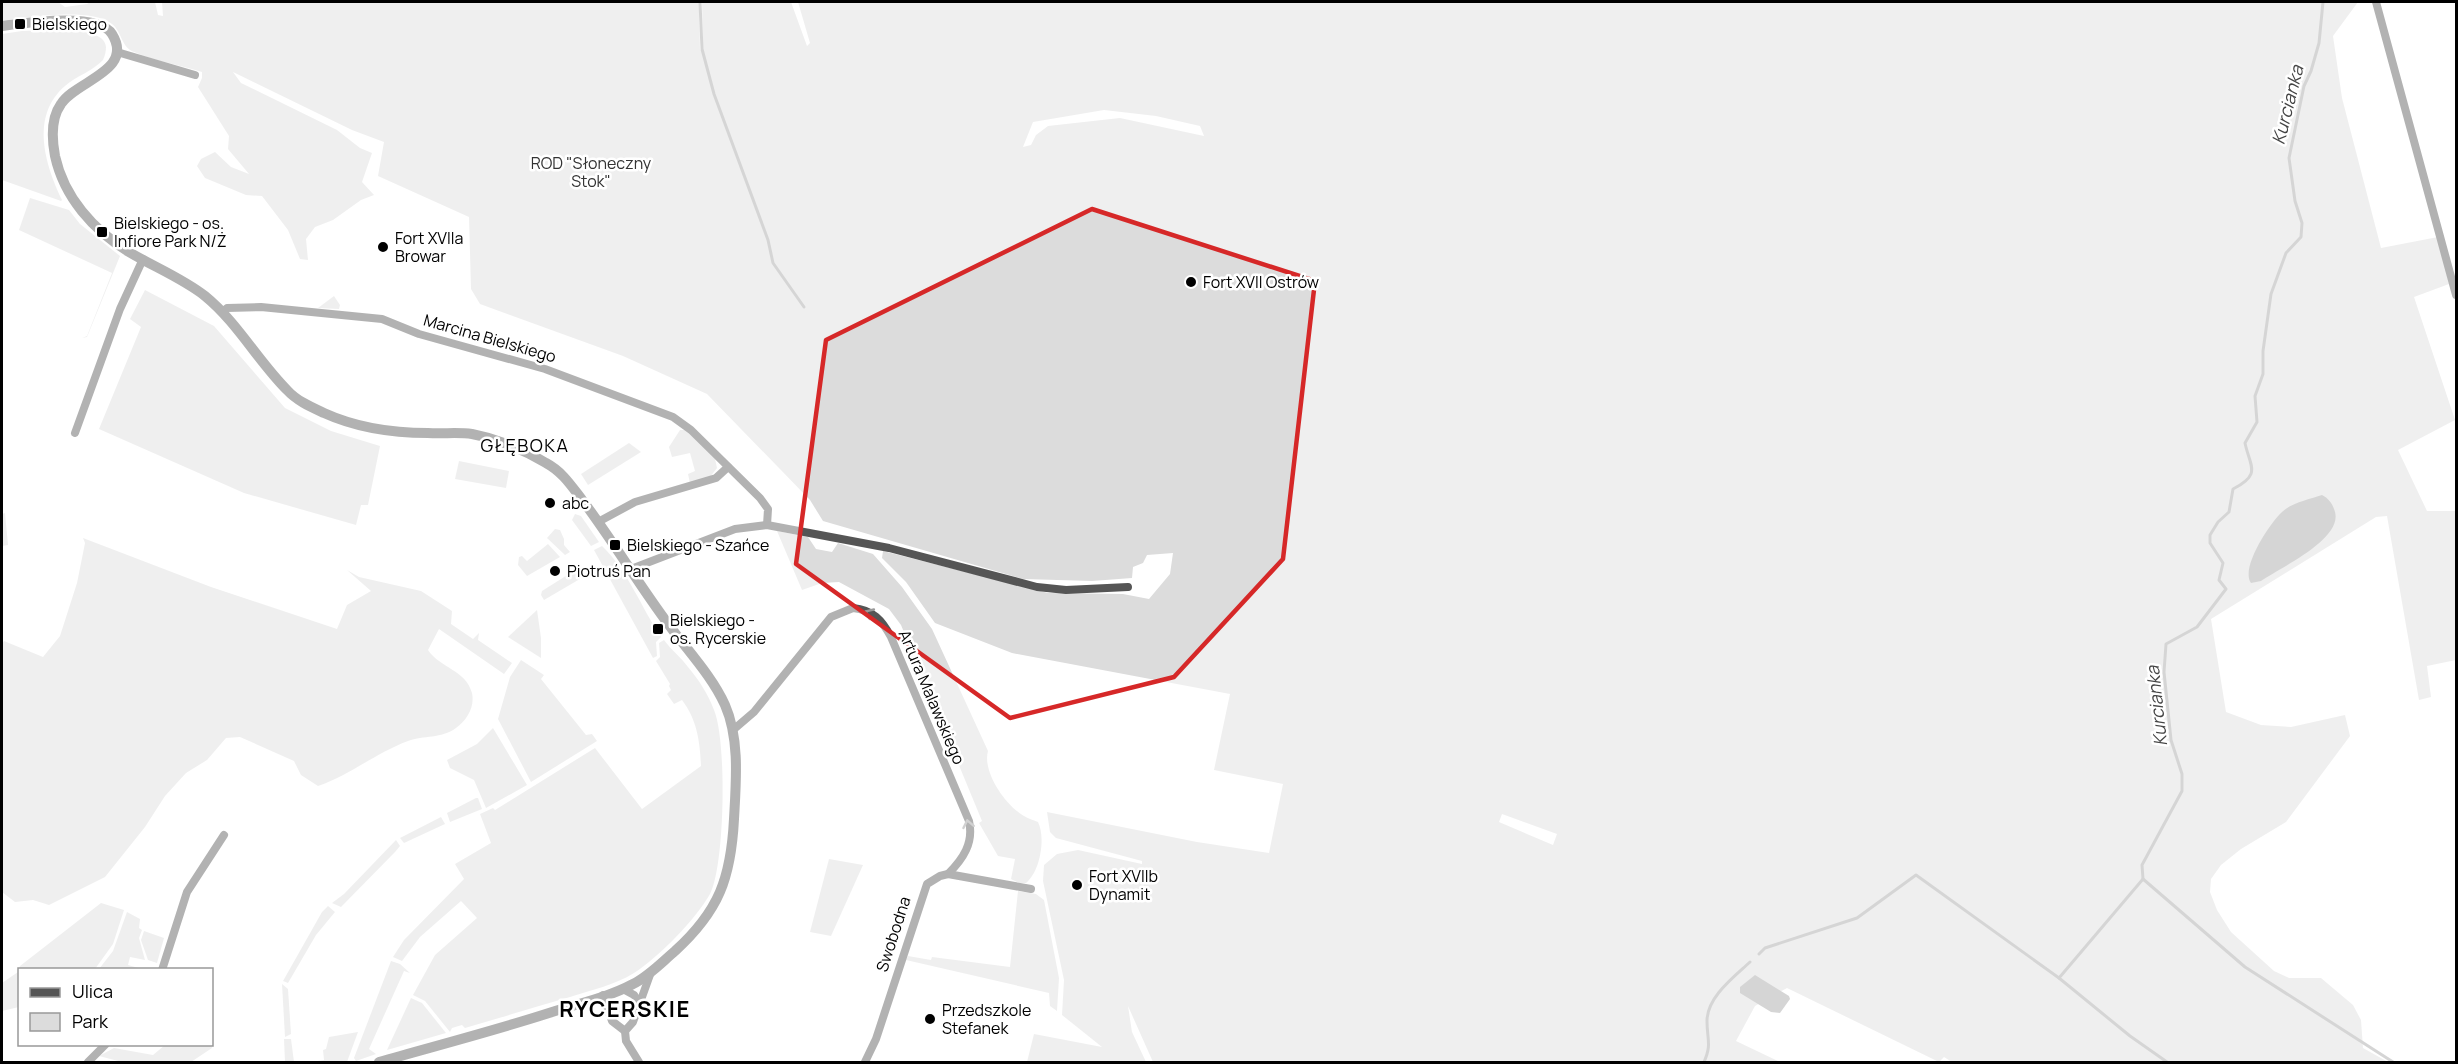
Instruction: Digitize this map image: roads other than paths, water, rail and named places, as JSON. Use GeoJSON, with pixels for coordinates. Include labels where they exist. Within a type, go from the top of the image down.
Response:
{"type":"FeatureCollection","features":[{"type":"Feature","properties":{"kind":"street"},"geometry":{"type":"LineString","coordinates":[[2376,2],[2457,295]]}},
{"type":"Feature","properties":{"kind":"street"},"geometry":{"type":"LineString","coordinates":[[2,26],[53,22],[99,24],[111,32],[116,42],[117,52],[109,69],[76,88],[60,104],[54,126],[54,153],[66,186],[82,212],[108,237],[192,287],[222,312],[286,390],[308,405],[339,419],[372,428],[402,432],[468,434],[520,449],[552,466],[567,479],[598,522],[660,614],[718,692],[729,715],[733,730],[734,824],[725,884],[711,909],[690,938],[651,972],[623,989],[379,1062]]}},
{"type":"Feature","properties":{"kind":"street"},"geometry":{"type":"LineString","coordinates":[[117,52],[195,75]]}},
{"type":"Feature","properties":{"kind":"street"},"geometry":{"type":"LineString","coordinates":[[75,433],[120,309],[143,259]]}},
{"type":"Feature","properties":{"kind":"street","name":"Marcina Bielskiego"},"geometry":{"type":"LineString","coordinates":[[222,312],[227,308],[261,307],[382,319],[419,334],[513,358],[588,384],[672,417],[692,430],[760,498],[768,509],[767,525]]}},
{"type":"Feature","properties":{"kind":"street"},"geometry":{"type":"LineString","coordinates":[[598,522],[635,502],[716,478],[728,467]]}},
{"type":"Feature","properties":{"kind":"street"},"geometry":{"type":"LineString","coordinates":[[631,569],[735,529],[767,525],[889,548],[1037,587],[1066,590],[1128,586]]}},
{"type":"Feature","properties":{"kind":"street","name":"Artura Malawskiego"},"geometry":{"type":"LineString","coordinates":[[733,730],[754,712],[831,617],[853,608],[867,610],[880,619],[895,646],[969,821],[970,835],[967,851],[959,864],[948,874]]}},
{"type":"Feature","properties":{"kind":"street"},"geometry":{"type":"LineString","coordinates":[[162,968],[187,892],[224,835]]}},
{"type":"Feature","properties":{"kind":"street"},"geometry":{"type":"LineString","coordinates":[[948,874],[1032,889]]}},
{"type":"Feature","properties":{"kind":"street","name":"Swobodna"},"geometry":{"type":"LineString","coordinates":[[865,1062],[876,1039],[924,889],[933,879],[948,874]]}},
{"type":"Feature","properties":{"kind":"street"},"geometry":{"type":"LineString","coordinates":[[639,1062],[627,1041],[626,1031],[633,1022],[651,972]]}},
{"type":"Feature","properties":{"kind":"street"},"geometry":{"type":"LineString","coordinates":[[623,989],[634,995],[640,1004]]}},
{"type":"Feature","properties":{"kind":"street"},"geometry":{"type":"LineString","coordinates":[[603,995],[612,1021],[626,1031]]}},
{"type":"Feature","properties":{"kind":"street"},"geometry":{"type":"LineString","coordinates":[[88,1062],[104,1046]]}},
{"type":"Feature","properties":{"kind":"waterway"},"geometry":{"type":"LineString","coordinates":[[700,2],[702,49],[714,94],[768,240],[773,263],[804,307]]}},
{"type":"Feature","properties":{"kind":"waterway","name":"Kurcianka"},"geometry":{"type":"LineString","coordinates":[[2167,1062],[2130,1036],[2059,978],[2143,879],[2142,865],[2182,791],[2182,774],[2171,740],[2164,672],[2166,644],[2197,627],[2226,589],[2219,580],[2223,563],[2210,543],[2210,535],[2218,522],[2229,512],[2233,489],[2242,484],[2251,474],[2252,469],[2245,443],[2257,422],[2255,396],[2263,374],[2263,351],[2271,294],[2286,253],[2301,237],[2302,223],[2295,201],[2289,158],[2304,86],[2319,43],[2323,2]]}},
{"type":"Feature","properties":{"kind":"waterway"},"geometry":{"type":"LineString","coordinates":[[1759,954],[1765,948],[1857,918],[1916,875],[2059,978]]}},
{"type":"Feature","properties":{"kind":"waterway"},"geometry":{"type":"LineString","coordinates":[[2143,879],[2245,967],[2393,1062]]}},
{"type":"Feature","properties":{"kind":"waterway"},"geometry":{"type":"LineString","coordinates":[[1704,1062],[1708,1046],[1707,1021],[1711,1004],[1722,988],[1750,962]]}},
{"type":"Feature","properties":{"kind":"place","name":"Bielskiego"},"geometry":{"type":"Point","coordinates":[20,24]}},
{"type":"Feature","properties":{"kind":"place","name":"Bielskiego - os. Infiore Park N/Ż"},"geometry":{"type":"Point","coordinates":[102,232]}},
{"type":"Feature","properties":{"kind":"place","name":"Fort XVIIa Browar"},"geometry":{"type":"Point","coordinates":[383,247]}},
{"type":"Feature","properties":{"kind":"place","name":"Fort XVII Ostrów"},"geometry":{"type":"Point","coordinates":[1191,282]}},
{"type":"Feature","properties":{"kind":"place","name":"abc"},"geometry":{"type":"Point","coordinates":[550,503]}},
{"type":"Feature","properties":{"kind":"place","name":"Bielskiego - Szańce"},"geometry":{"type":"Point","coordinates":[615,545]}},
{"type":"Feature","properties":{"kind":"place","name":"Piotruś Pan"},"geometry":{"type":"Point","coordinates":[555,571]}},
{"type":"Feature","properties":{"kind":"place","name":"Bielskiego - os. Rycerskie"},"geometry":{"type":"Point","coordinates":[658,629]}},
{"type":"Feature","properties":{"kind":"place","name":"Fort XVIIb Dynamit"},"geometry":{"type":"Point","coordinates":[1077,885]}},
{"type":"Feature","properties":{"kind":"place","name":"Przedszkole Stefanek"},"geometry":{"type":"Point","coordinates":[930,1019]}},
{"type":"Feature","properties":{"kind":"district","name":"GŁĘBOKA"},"geometry":{"type":"Point","coordinates":[525,446]}},
{"type":"Feature","properties":{"kind":"district","name":"RYCERSKIE"},"geometry":{"type":"Point","coordinates":[625,1009]}},
{"type":"Feature","properties":{"kind":"park label","name":"ROD \"Słoneczny Stok\""},"geometry":{"type":"Point","coordinates":[591,172]}}]}
